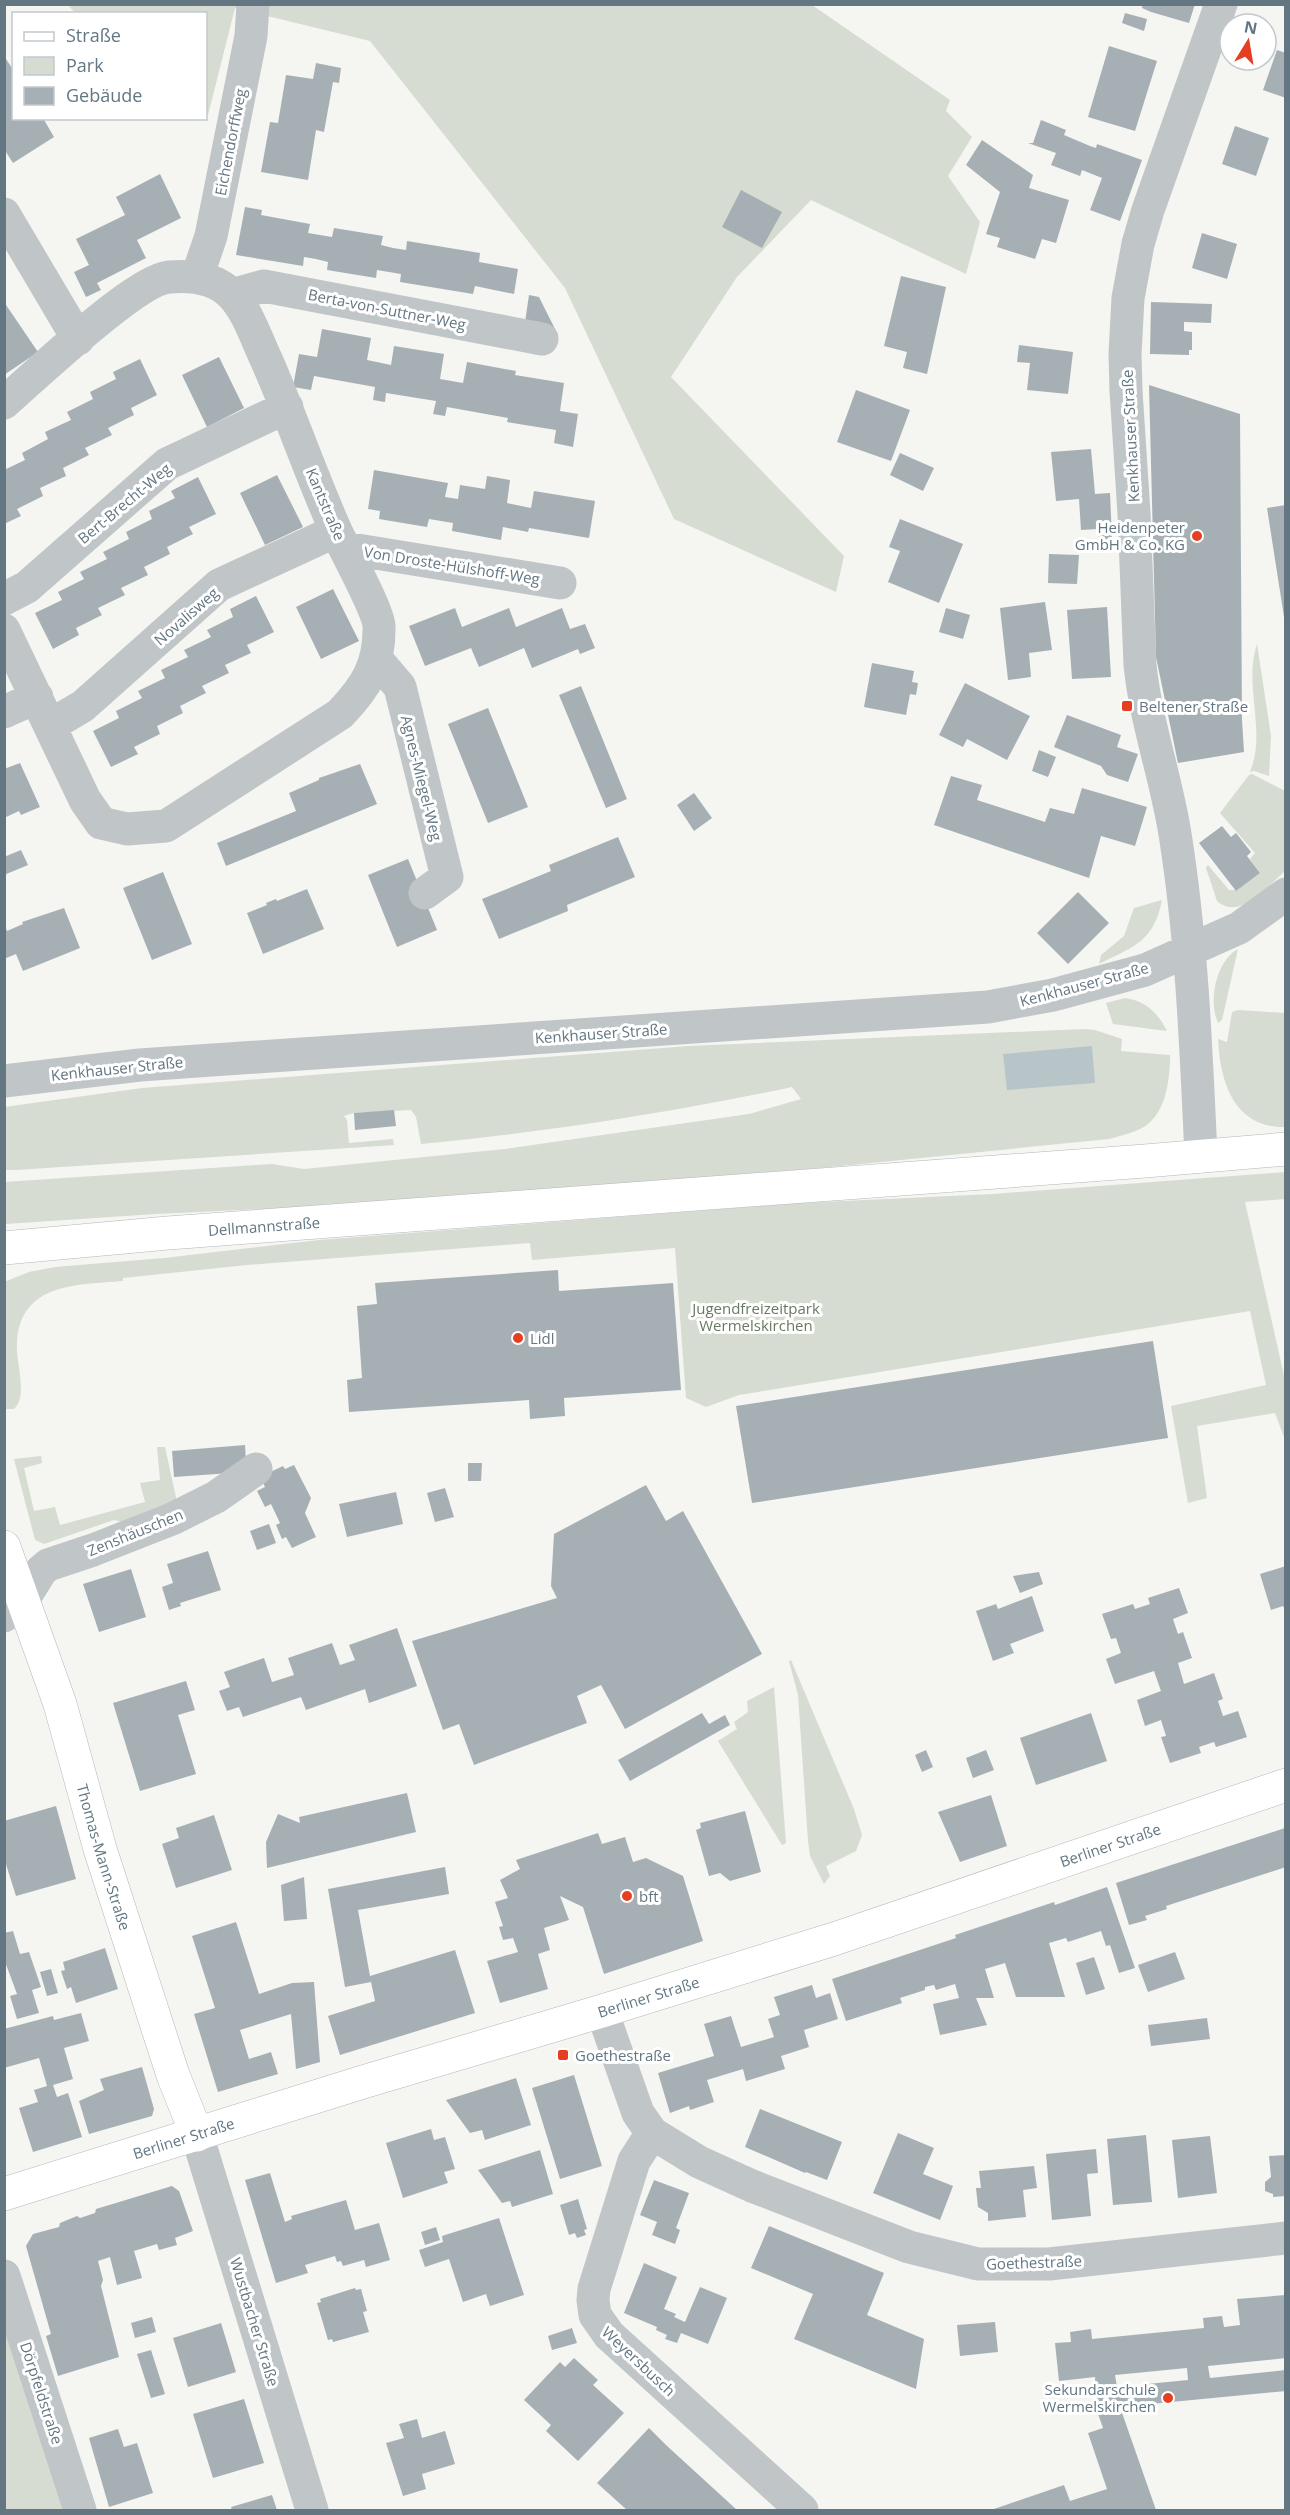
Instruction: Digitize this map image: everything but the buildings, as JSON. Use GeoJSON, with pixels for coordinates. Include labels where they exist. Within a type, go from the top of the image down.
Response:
{"type":"FeatureCollection","features":[{"type":"Feature","properties":{"kind":"main road","name":"Dellmannstraße"},"geometry":{"type":"LineString","coordinates":[[4,1248],[168,1233],[1286,1149]]}},
{"type":"Feature","properties":{"kind":"main road","name":"Thomas-Mann-Straße"},"geometry":{"type":"LineString","coordinates":[[4,1547],[14,1608],[60,1704],[100,1848],[170,2064],[197,2134]]}},
{"type":"Feature","properties":{"kind":"main road","name":"Berliner Straße"},"geometry":{"type":"LineString","coordinates":[[4,2194],[845,1935],[1286,1785]]}},
{"type":"Feature","properties":{"kind":"street","name":"Eichendorffweg"},"geometry":{"type":"LineString","coordinates":[[197,277],[214,224],[251,36],[253,4]]}},
{"type":"Feature","properties":{"kind":"street","name":"Kenkhauser Straße"},"geometry":{"type":"LineString","coordinates":[[1201,1156],[1190,949],[1173,816],[1152,736],[1140,665],[1126,391],[1126,333],[1129,289],[1142,233],[1221,4]]}},
{"type":"Feature","properties":{"kind":"street"},"geometry":{"type":"LineString","coordinates":[[4,213],[78,339]]}},
{"type":"Feature","properties":{"kind":"street","name":"Kantstraße"},"geometry":{"type":"LineString","coordinates":[[4,404],[136,291],[166,277],[197,277],[217,285],[232,295],[247,318],[287,407],[341,540],[379,623],[377,660],[360,692],[340,714],[166,826],[127,830],[101,823],[86,800],[44,711]]}},
{"type":"Feature","properties":{"kind":"street","name":"Berta-von-Suttner-Weg"},"geometry":{"type":"LineString","coordinates":[[232,295],[264,286],[542,339]]}},
{"type":"Feature","properties":{"kind":"street","name":"Bert-Brecht-Weg"},"geometry":{"type":"LineString","coordinates":[[4,599],[27,587],[167,464],[287,407]]}},
{"type":"Feature","properties":{"kind":"street","name":"Von Droste-Hülshoff-Weg"},"geometry":{"type":"LineString","coordinates":[[341,540],[560,583]]}},
{"type":"Feature","properties":{"kind":"street","name":"Novalisweg"},"geometry":{"type":"LineString","coordinates":[[4,712],[44,711],[82,706],[219,585],[341,540]]}},
{"type":"Feature","properties":{"kind":"street"},"geometry":{"type":"LineString","coordinates":[[4,630],[44,711]]}},
{"type":"Feature","properties":{"kind":"street","name":"Agnes-Miegel-Weg"},"geometry":{"type":"LineString","coordinates":[[377,660],[400,687],[447,877],[425,893]]}},
{"type":"Feature","properties":{"kind":"street"},"geometry":{"type":"LineString","coordinates":[[1190,949],[1239,928],[1286,894]]}},
{"type":"Feature","properties":{"kind":"street","name":"Kenkhauser Straße"},"geometry":{"type":"LineString","coordinates":[[4,1081],[140,1065],[988,1007],[1053,995],[1145,970],[1190,949]]}},
{"type":"Feature","properties":{"kind":"street","name":"Zenshäuschen"},"geometry":{"type":"LineString","coordinates":[[14,1608],[48,1565],[93,1550],[172,1518],[216,1497],[256,1469]]}},
{"type":"Feature","properties":{"kind":"street","name":"Goethestraße"},"geometry":{"type":"LineString","coordinates":[[602,2011],[638,2114],[652,2133],[699,2162],[752,2186],[909,2247],[978,2264],[1049,2264],[1286,2238]]}},
{"type":"Feature","properties":{"kind":"street","name":"Weyersbusch"},"geometry":{"type":"LineString","coordinates":[[652,2133],[634,2161],[599,2272],[593,2300],[596,2315],[609,2335],[801,2511]]}},
{"type":"Feature","properties":{"kind":"street","name":"Wustbacher Straße"},"geometry":{"type":"LineString","coordinates":[[197,2134],[312,2511]]}},
{"type":"Feature","properties":{"kind":"street","name":"Dörpfeldstraße"},"geometry":{"type":"LineString","coordinates":[[4,2276],[80,2511]]}},
{"type":"Feature","properties":{"kind":"green space"},"geometry":{"type":"Polygon","coordinates":[[[68,5],[812,5],[950,100],[946,111],[972,137],[948,176],[980,222],[966,274],[811,200],[737,277],[671,377],[844,556],[836,592],[674,519],[565,288],[370,41],[235,8],[208,115],[207,12],[74,12],[68,5]]]}},
{"type":"Feature","properties":{"kind":"green space"},"geometry":{"type":"Polygon","coordinates":[[[1257,644],[1271,736],[1269,776],[1254,771],[1250,772],[1255,756],[1256,740],[1252,676],[1257,644]]]}},
{"type":"Feature","properties":{"kind":"green space"},"geometry":{"type":"Polygon","coordinates":[[[1252,774],[1285,791],[1285,871],[1253,899],[1235,907],[1226,906],[1217,901],[1206,868],[1208,865],[1229,890],[1237,890],[1260,873],[1250,859],[1255,853],[1220,813],[1252,774]]]}},
{"type":"Feature","properties":{"kind":"green space"},"geometry":{"type":"Polygon","coordinates":[[[1162,900],[1154,925],[1148,934],[1133,947],[1099,964],[1101,955],[1124,936],[1134,908],[1162,900]]]}},
{"type":"Feature","properties":{"kind":"green space"},"geometry":{"type":"Polygon","coordinates":[[[1238,949],[1222,1020],[1218,1023],[1214,1004],[1216,982],[1224,963],[1238,949]]]}},
{"type":"Feature","properties":{"kind":"green space"},"geometry":{"type":"Polygon","coordinates":[[[1125,998],[1145,1005],[1160,1019],[1167,1031],[1113,1024],[1106,1003],[1125,998]]]}},
{"type":"Feature","properties":{"kind":"green space"},"geometry":{"type":"Polygon","coordinates":[[[1238,1010],[1285,1013],[1285,1127],[1253,1120],[1233,1100],[1227,1086],[1222,1071],[1218,1039],[1227,1042],[1232,1012],[1238,1010]]]}},
{"type":"Feature","properties":{"kind":"green space"},"geometry":{"type":"Polygon","coordinates":[[[1095,1030],[1122,1039],[1121,1051],[1170,1055],[1169,1075],[1161,1107],[1156,1116],[1140,1129],[1109,1139],[821,1168],[326,1206],[5,1224],[5,1182],[272,1164],[304,1169],[505,1149],[749,1114],[801,1099],[792,1087],[607,1121],[421,1144],[416,1117],[411,1110],[354,1113],[344,1116],[347,1120],[349,1143],[393,1139],[394,1145],[16,1170],[5,1170],[4,1107],[142,1088],[689,1046],[1095,1030]]]}},
{"type":"Feature","properties":{"kind":"green space","name":"Jugendfreizeitpark Wermelskirchen"},"geometry":{"type":"Polygon","coordinates":[[[1285,1172],[1285,1199],[1245,1202],[1285,1380],[1285,1440],[1275,1413],[1197,1426],[1207,1498],[1188,1503],[1171,1406],[1266,1385],[1250,1311],[739,1395],[706,1407],[686,1398],[675,1248],[532,1260],[530,1243],[247,1265],[70,1286],[40,1298],[28,1308],[21,1323],[17,1343],[20,1397],[14,1409],[4,1409],[4,1282],[29,1272],[55,1267],[164,1258],[319,1240],[801,1203],[993,1194],[1285,1172]]]}},
{"type":"Feature","properties":{"kind":"green space"},"geometry":{"type":"Polygon","coordinates":[[[157,1447],[165,1447],[177,1502],[123,1522],[114,1520],[44,1544],[35,1540],[14,1459],[41,1456],[42,1463],[24,1468],[34,1511],[55,1507],[60,1525],[145,1502],[140,1483],[160,1480],[157,1447]]]}},
{"type":"Feature","properties":{"kind":"green space"},"geometry":{"type":"Polygon","coordinates":[[[791,1660],[854,1809],[862,1835],[856,1851],[826,1866],[830,1876],[824,1884],[810,1856],[798,1695],[789,1661],[791,1660]]]}},
{"type":"Feature","properties":{"kind":"green space"},"geometry":{"type":"Polygon","coordinates":[[[774,1687],[786,1843],[782,1845],[718,1741],[737,1729],[734,1722],[748,1712],[747,1701],[774,1687]]]}},
{"type":"Feature","properties":{"kind":"green space"},"geometry":{"type":"Polygon","coordinates":[[[4,2320],[65,2510],[5,2510],[4,2320]]]}},
{"type":"Feature","properties":{"kind":"shaded area"},"geometry":{"type":"Polygon","coordinates":[[[1092,1046],[1095,1083],[1007,1090],[1003,1054],[1092,1046]]]}},
{"type":"Feature","properties":{"kind":"place","name":"Heidenpeter GmbH & Co. KG"},"geometry":{"type":"Point","coordinates":[1197,536]}},
{"type":"Feature","properties":{"kind":"place","name":"Beltener Straße"},"geometry":{"type":"Point","coordinates":[1127,706]}},
{"type":"Feature","properties":{"kind":"place","name":"Lidl"},"geometry":{"type":"Point","coordinates":[518,1338]}},
{"type":"Feature","properties":{"kind":"place","name":"bft"},"geometry":{"type":"Point","coordinates":[627,1896]}},
{"type":"Feature","properties":{"kind":"place","name":"Goethestraße"},"geometry":{"type":"Point","coordinates":[563,2055]}},
{"type":"Feature","properties":{"kind":"place","name":"Sekundarschule Wermelskirchen"},"geometry":{"type":"Point","coordinates":[1168,2398]}}]}
